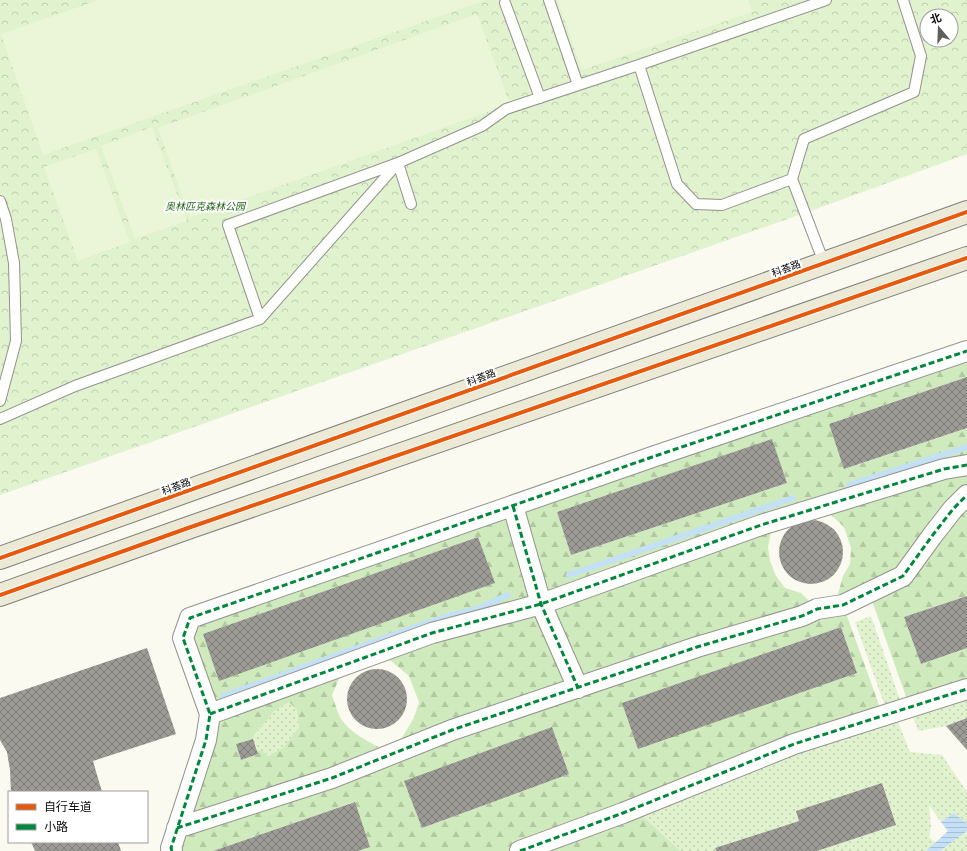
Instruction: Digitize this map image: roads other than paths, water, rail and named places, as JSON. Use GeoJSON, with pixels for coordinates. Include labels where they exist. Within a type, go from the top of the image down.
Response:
{"type":"FeatureCollection","features":[{"type":"Feature","properties":{"kind":"main road","name":"科荟路"},"geometry":{"type":"LineString","coordinates":[[0,558],[967,212]]}},
{"type":"Feature","properties":{"kind":"main road"},"geometry":{"type":"LineString","coordinates":[[0,595],[967,258]]}},
{"type":"Feature","properties":{"kind":"street"},"geometry":{"type":"LineString","coordinates":[[172,851],[171,848],[177,828],[206,740],[210,714],[183,638],[190,618],[658,455],[967,352]]}},
{"type":"Feature","properties":{"kind":"street"},"geometry":{"type":"LineString","coordinates":[[210,714],[432,633],[541,604],[761,525],[944,469],[967,465]]}},
{"type":"Feature","properties":{"kind":"street"},"geometry":{"type":"LineString","coordinates":[[177,828],[332,778],[452,730],[697,647],[802,616],[817,609],[843,605],[903,576],[953,509],[967,495]]}},
{"type":"Feature","properties":{"kind":"street"},"geometry":{"type":"LineString","coordinates":[[513,506],[541,604],[578,688]]}},
{"type":"Feature","properties":{"kind":"street"},"geometry":{"type":"LineString","coordinates":[[520,851],[623,813],[794,744],[967,690]]}},
{"type":"Feature","properties":{"kind":"lane"},"geometry":{"type":"LineString","coordinates":[[549,0],[578,85]]}},
{"type":"Feature","properties":{"kind":"lane"},"geometry":{"type":"LineString","coordinates":[[260,320],[228,225],[398,163],[482,126],[506,109],[639,65],[826,0]]}},
{"type":"Feature","properties":{"kind":"lane"},"geometry":{"type":"LineString","coordinates":[[824,263],[792,179],[804,139],[914,92],[921,56],[903,0]]}},
{"type":"Feature","properties":{"kind":"lane"},"geometry":{"type":"LineString","coordinates":[[505,3],[540,98]]}},
{"type":"Feature","properties":{"kind":"lane"},"geometry":{"type":"LineString","coordinates":[[639,65],[677,184],[696,204],[722,205],[792,179]]}},
{"type":"Feature","properties":{"kind":"lane"},"geometry":{"type":"LineString","coordinates":[[398,163],[411,204]]}},
{"type":"Feature","properties":{"kind":"lane"},"geometry":{"type":"LineString","coordinates":[[0,419],[74,386],[260,320],[398,163]]}},
{"type":"Feature","properties":{"kind":"lane"},"geometry":{"type":"LineString","coordinates":[[0,201],[6,219],[14,262],[16,341],[0,402]]}},
{"type":"Feature","properties":{"kind":"water"},"geometry":{"type":"Polygon","coordinates":[[[954,813],[967,824],[967,831],[940,851],[926,851],[948,831],[941,822],[954,813]]]}},
{"type":"Feature","properties":{"kind":"waterway"},"geometry":{"type":"LineString","coordinates":[[849,485],[967,447]]}},
{"type":"Feature","properties":{"kind":"waterway"},"geometry":{"type":"LineString","coordinates":[[569,575],[793,498]]}},
{"type":"Feature","properties":{"kind":"waterway"},"geometry":{"type":"LineString","coordinates":[[223,696],[412,628],[448,616],[477,609],[508,595]]}},
{"type":"Feature","properties":{"kind":"park label","name":"奥林匹克森林公园"},"geometry":{"type":"Point","coordinates":[205,206]}}]}
